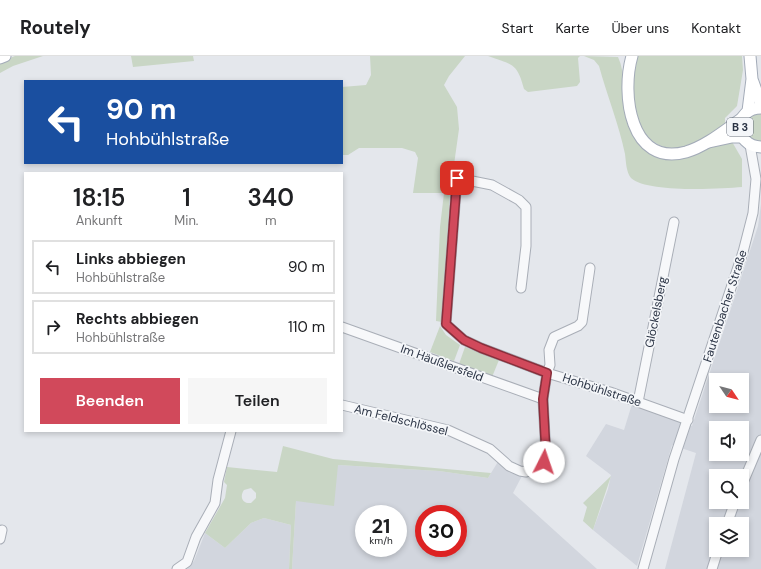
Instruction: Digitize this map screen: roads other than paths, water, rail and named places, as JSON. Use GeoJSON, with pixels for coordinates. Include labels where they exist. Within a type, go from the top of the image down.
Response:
{"type":"FeatureCollection","features":[{"type":"Feature","properties":{"kind":"main road"},"geometry":{"type":"LineString","coordinates":[[0,58],[5,56]]}},
{"type":"Feature","properties":{"kind":"main road","name":"B 3"},"geometry":{"type":"LineString","coordinates":[[750,56],[752,79],[761,104]]}},
{"type":"Feature","properties":{"kind":"main road"},"geometry":{"type":"LineString","coordinates":[[625,57],[628,70],[631,120],[642,139],[660,151],[672,154],[686,152],[707,143],[732,137],[751,143]]}},
{"type":"Feature","properties":{"kind":"main road","name":"B 3"},"geometry":{"type":"LineString","coordinates":[[751,143],[740,125],[745,115],[752,79]]}},
{"type":"Feature","properties":{"kind":"main road","name":"B 3"},"geometry":{"type":"LineString","coordinates":[[745,115],[761,108]]}},
{"type":"Feature","properties":{"kind":"main road"},"geometry":{"type":"LineString","coordinates":[[707,143],[745,115]]}},
{"type":"Feature","properties":{"kind":"street","name":"Fautenbacher Straße"},"geometry":{"type":"LineString","coordinates":[[643,569],[674,459],[743,252],[753,212],[756,179],[751,143]]}},
{"type":"Feature","properties":{"kind":"street","name":"Fautenbacher Straße"},"geometry":{"type":"LineString","coordinates":[[756,179],[761,165]]}},
{"type":"Feature","properties":{"kind":"street","name":"Hohbühlstraße"},"geometry":{"type":"LineString","coordinates":[[521,288],[526,246],[526,207],[519,200],[492,185],[457,178],[446,324],[464,340],[481,348],[547,373],[638,402],[688,420]]}},
{"type":"Feature","properties":{"kind":"street","name":"Glöckelsberg"},"geometry":{"type":"LineString","coordinates":[[638,402],[674,222]]}},
{"type":"Feature","properties":{"kind":"street","name":"Am Feldschlössel"},"geometry":{"type":"LineString","coordinates":[[343,405],[448,430],[490,449],[515,470],[526,472],[541,465],[546,455],[543,399],[547,373],[550,365],[548,350],[554,336],[578,326],[582,322],[590,268]]}},
{"type":"Feature","properties":{"kind":"street","name":"Im Häußlersfeld"},"geometry":{"type":"LineString","coordinates":[[343,327],[543,399]]}},
{"type":"Feature","properties":{"kind":"street"},"geometry":{"type":"LineString","coordinates":[[177,569],[187,562],[196,537],[215,503],[218,480],[231,432]]}},
{"type":"Feature","properties":{"kind":"street"},"geometry":{"type":"LineString","coordinates":[[749,469],[761,440]]}},
{"type":"Feature","properties":{"kind":"street"},"geometry":{"type":"LineString","coordinates":[[712,569],[716,557]]}}]}
